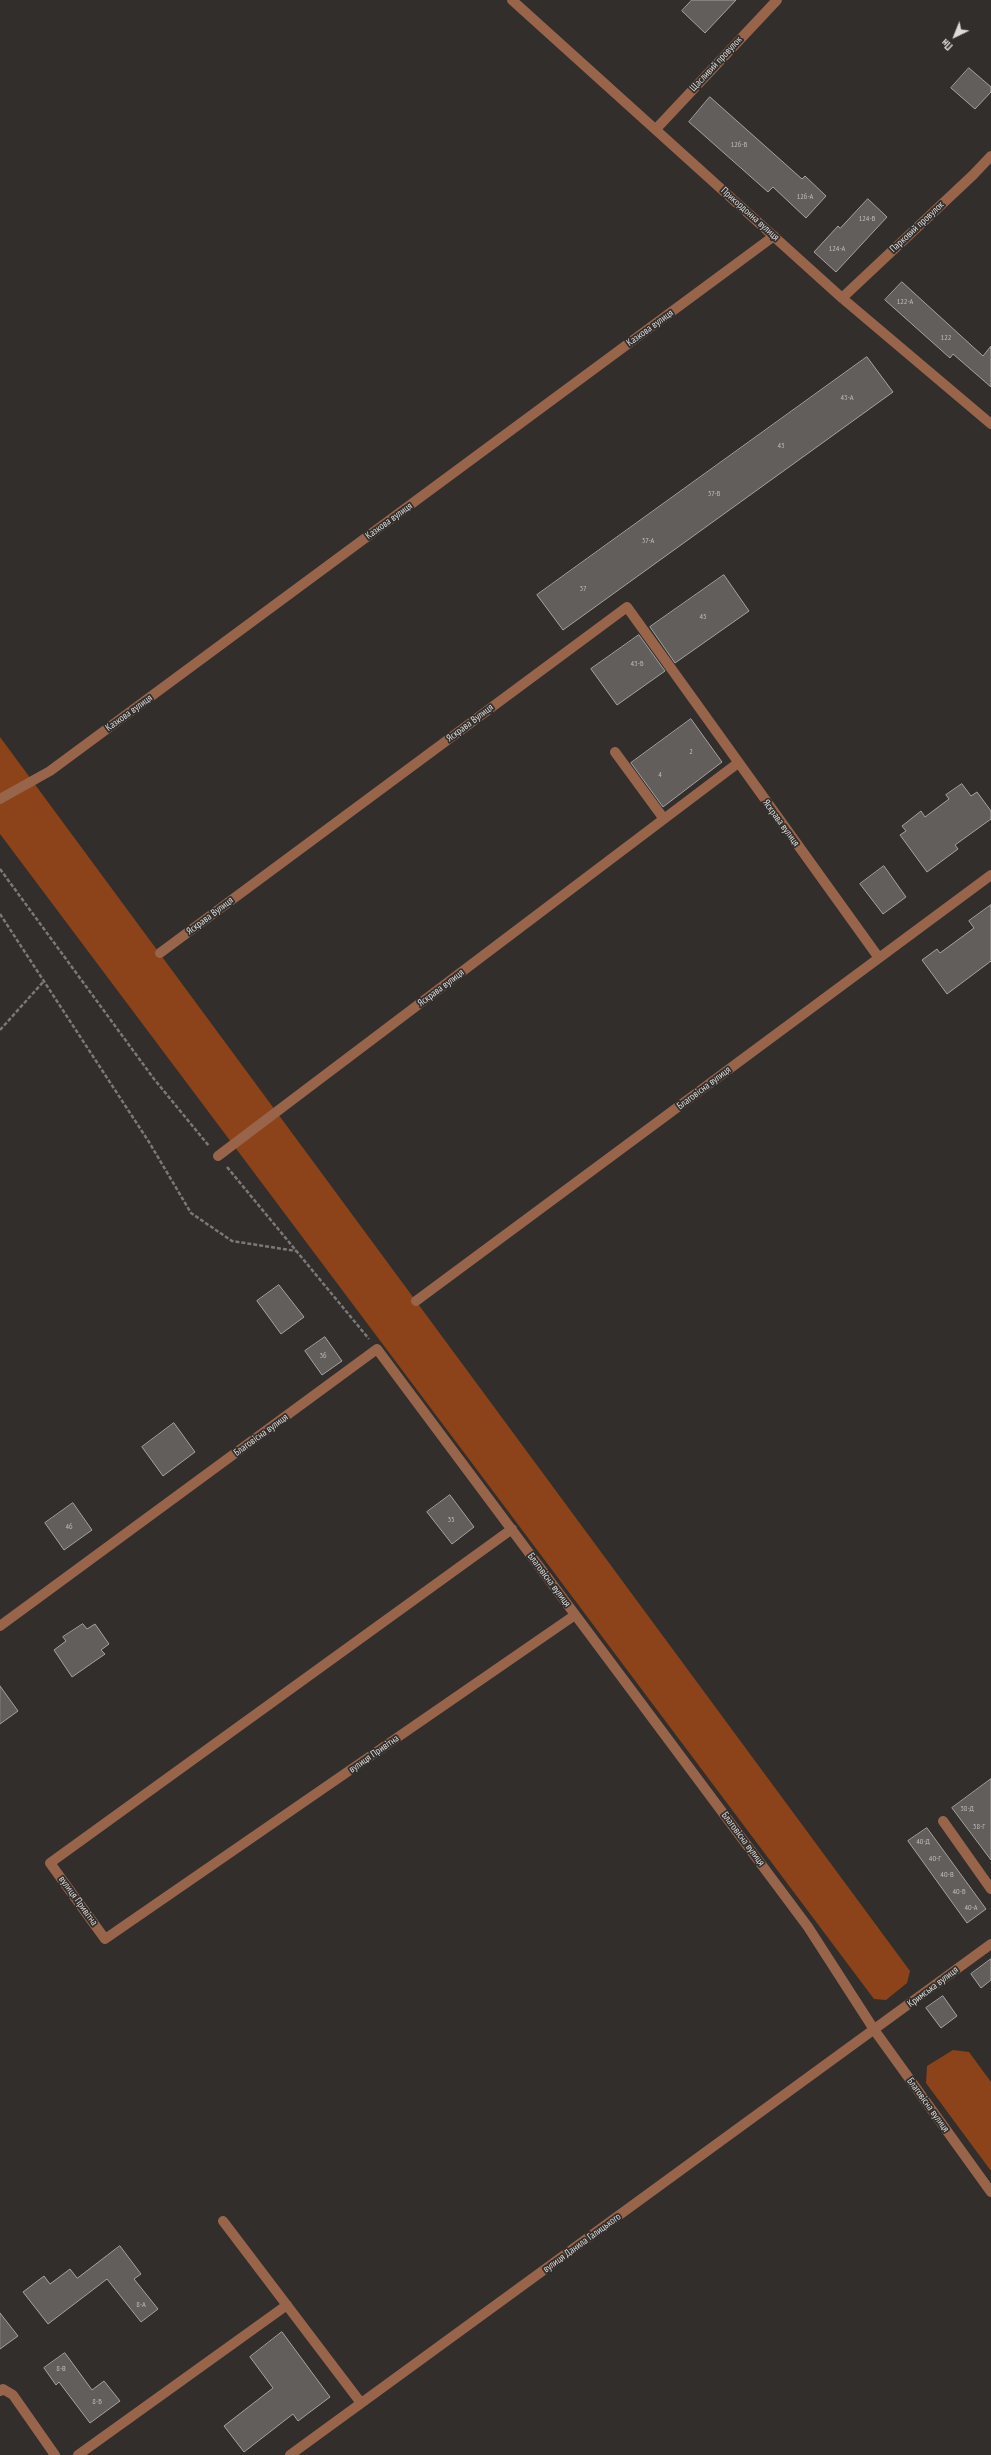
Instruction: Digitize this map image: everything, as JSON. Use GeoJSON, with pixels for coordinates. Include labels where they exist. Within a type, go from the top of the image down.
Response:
{"type":"FeatureCollection","features":[{"type":"Feature","properties":{"kind":"street","name":"Прикордонна вулиця"},"geometry":{"type":"LineString","coordinates":[[512,0],[842,298],[991,424]]}},
{"type":"Feature","properties":{"kind":"street","name":"Щасливий провулок"},"geometry":{"type":"LineString","coordinates":[[656,129],[777,0]]}},
{"type":"Feature","properties":{"kind":"street","name":"Парковий провулок"},"geometry":{"type":"LineString","coordinates":[[842,298],[974,175],[991,156]]}},
{"type":"Feature","properties":{"kind":"street","name":"Казкова вулиця"},"geometry":{"type":"LineString","coordinates":[[0,799],[50,772],[774,236]]}},
{"type":"Feature","properties":{"kind":"street","name":"Яскрава Вулиця"},"geometry":{"type":"LineString","coordinates":[[160,953],[627,607],[738,763]]}},
{"type":"Feature","properties":{"kind":"street"},"geometry":{"type":"LineString","coordinates":[[615,752],[664,819]]}},
{"type":"Feature","properties":{"kind":"street","name":"Яскрава вулиця"},"geometry":{"type":"LineString","coordinates":[[218,1156],[738,763],[879,958]]}},
{"type":"Feature","properties":{"kind":"street","name":"Благовісна вулиця"},"geometry":{"type":"LineString","coordinates":[[416,1301],[991,875]]}},
{"type":"Feature","properties":{"kind":"street","name":"Благовісна вулиця"},"geometry":{"type":"LineString","coordinates":[[0,1626],[377,1349],[808,1927],[874,2031],[991,2192]]}},
{"type":"Feature","properties":{"kind":"street","name":"вулиця Привітна"},"geometry":{"type":"LineString","coordinates":[[512,1529],[50,1863],[105,1938],[575,1615]]}},
{"type":"Feature","properties":{"kind":"street"},"geometry":{"type":"LineString","coordinates":[[943,1821],[991,1889]]}},
{"type":"Feature","properties":{"kind":"street","name":"Кримська вулиця"},"geometry":{"type":"LineString","coordinates":[[874,2031],[991,1944]]}},
{"type":"Feature","properties":{"kind":"street","name":"вулиця Данила Галицького"},"geometry":{"type":"LineString","coordinates":[[290,2455],[874,2031]]}},
{"type":"Feature","properties":{"kind":"street"},"geometry":{"type":"LineString","coordinates":[[223,2221],[361,2403]]}},
{"type":"Feature","properties":{"kind":"street"},"geometry":{"type":"LineString","coordinates":[[78,2455],[287,2305]]}},
{"type":"Feature","properties":{"kind":"street"},"geometry":{"type":"LineString","coordinates":[[0,2391],[3,2389],[13,2395],[55,2455]]}},
{"type":"Feature","properties":{"kind":"path"},"geometry":{"type":"LineString","coordinates":[[0,869],[154,1079],[377,1349]]}},
{"type":"Feature","properties":{"kind":"path"},"geometry":{"type":"LineString","coordinates":[[0,914],[149,1142],[192,1213],[232,1241],[297,1252]]}},
{"type":"Feature","properties":{"kind":"path"},"geometry":{"type":"LineString","coordinates":[[0,1030],[44,981]]}},
{"type":"Feature","properties":{"kind":"shaded area"},"geometry":{"type":"Polygon","coordinates":[[[0,737],[910,1971],[907,1983],[886,2000],[874,1999],[0,834],[0,737]]]}},
{"type":"Feature","properties":{"kind":"shaded area"},"geometry":{"type":"Polygon","coordinates":[[[953,2050],[969,2052],[991,2082],[991,2171],[926,2083],[927,2066],[953,2050]]]}},
{"type":"Feature","properties":{"kind":"building"},"geometry":{"type":"Polygon","coordinates":[[[692,0],[736,0],[705,33],[682,11],[692,0]]]}},
{"type":"Feature","properties":{"kind":"building"},"geometry":{"type":"Polygon","coordinates":[[[969,68],[991,87],[991,92],[975,109],[951,88],[969,68]]]}},
{"type":"Feature","properties":{"kind":"building"},"geometry":{"type":"Polygon","coordinates":[[[710,97],[802,179],[805,176],[826,196],[806,218],[773,187],[768,192],[689,122],[710,97]]]}},
{"type":"Feature","properties":{"kind":"building"},"geometry":{"type":"Polygon","coordinates":[[[868,199],[887,217],[836,272],[814,252],[838,226],[840,228],[868,199]]]}},
{"type":"Feature","properties":{"kind":"building"},"geometry":{"type":"Polygon","coordinates":[[[902,282],[983,356],[991,346],[991,387],[953,354],[950,358],[885,300],[902,282]]]}},
{"type":"Feature","properties":{"kind":"building"},"geometry":{"type":"Polygon","coordinates":[[[867,357],[893,392],[563,630],[537,595],[867,357]]]}},
{"type":"Feature","properties":{"kind":"building"},"geometry":{"type":"Polygon","coordinates":[[[724,575],[749,611],[675,663],[650,627],[724,575]]]}},
{"type":"Feature","properties":{"kind":"building"},"geometry":{"type":"Polygon","coordinates":[[[639,635],[665,671],[617,705],[591,669],[639,635]]]}},
{"type":"Feature","properties":{"kind":"building"},"geometry":{"type":"Polygon","coordinates":[[[691,719],[722,762],[663,807],[631,763],[691,719]]]}},
{"type":"Feature","properties":{"kind":"building"},"geometry":{"type":"Polygon","coordinates":[[[962,784],[971,796],[977,792],[991,811],[991,819],[955,845],[958,849],[927,872],[900,835],[906,831],[902,826],[921,811],[925,817],[949,799],[946,795],[962,784]]]}},
{"type":"Feature","properties":{"kind":"building"},"geometry":{"type":"Polygon","coordinates":[[[884,866],[906,897],[883,914],[860,884],[884,866]]]}},
{"type":"Feature","properties":{"kind":"building"},"geometry":{"type":"Polygon","coordinates":[[[991,905],[991,961],[947,994],[922,960],[937,949],[940,953],[974,928],[969,921],[991,905]]]}},
{"type":"Feature","properties":{"kind":"building"},"geometry":{"type":"Polygon","coordinates":[[[279,1285],[304,1317],[281,1334],[257,1301],[279,1285]]]}},
{"type":"Feature","properties":{"kind":"building"},"geometry":{"type":"Polygon","coordinates":[[[325,1337],[342,1361],[322,1375],[305,1351],[325,1337]]]}},
{"type":"Feature","properties":{"kind":"building"},"geometry":{"type":"Polygon","coordinates":[[[174,1423],[195,1452],[163,1476],[142,1447],[174,1423]]]}},
{"type":"Feature","properties":{"kind":"building"},"geometry":{"type":"Polygon","coordinates":[[[450,1495],[474,1527],[452,1544],[427,1512],[450,1495]]]}},
{"type":"Feature","properties":{"kind":"building"},"geometry":{"type":"Polygon","coordinates":[[[73,1503],[92,1530],[64,1550],[45,1523],[73,1503]]]}},
{"type":"Feature","properties":{"kind":"building"},"geometry":{"type":"Polygon","coordinates":[[[83,1624],[87,1629],[95,1624],[109,1644],[101,1650],[105,1654],[72,1677],[54,1650],[66,1641],[63,1637],[83,1624]]]}},
{"type":"Feature","properties":{"kind":"building"},"geometry":{"type":"Polygon","coordinates":[[[0,1686],[18,1711],[0,1724],[0,1686]]]}},
{"type":"Feature","properties":{"kind":"building"},"geometry":{"type":"Polygon","coordinates":[[[991,1779],[991,1860],[952,1808],[991,1779]]]}},
{"type":"Feature","properties":{"kind":"building"},"geometry":{"type":"Polygon","coordinates":[[[927,1828],[986,1909],[967,1923],[908,1841],[927,1828]]]}},
{"type":"Feature","properties":{"kind":"building"},"geometry":{"type":"Polygon","coordinates":[[[991,1959],[991,1980],[981,1988],[971,1974],[991,1959]]]}},
{"type":"Feature","properties":{"kind":"building"},"geometry":{"type":"Polygon","coordinates":[[[943,1996],[957,2016],[941,2028],[926,2008],[943,1996]]]}},
{"type":"Feature","properties":{"kind":"building"},"geometry":{"type":"Polygon","coordinates":[[[120,2246],[141,2274],[134,2279],[158,2309],[141,2322],[107,2279],[48,2324],[23,2292],[44,2276],[50,2284],[70,2269],[77,2278],[120,2246]]]}},
{"type":"Feature","properties":{"kind":"building"},"geometry":{"type":"Polygon","coordinates":[[[0,2313],[18,2336],[0,2349],[0,2313]]]}},
{"type":"Feature","properties":{"kind":"building"},"geometry":{"type":"Polygon","coordinates":[[[282,2332],[330,2397],[298,2421],[293,2414],[244,2452],[224,2426],[273,2388],[250,2357],[282,2332]]]}},
{"type":"Feature","properties":{"kind":"building"},"geometry":{"type":"Polygon","coordinates":[[[65,2353],[92,2390],[104,2381],[120,2401],[90,2423],[59,2382],[56,2385],[44,2368],[65,2353]]]}}]}
